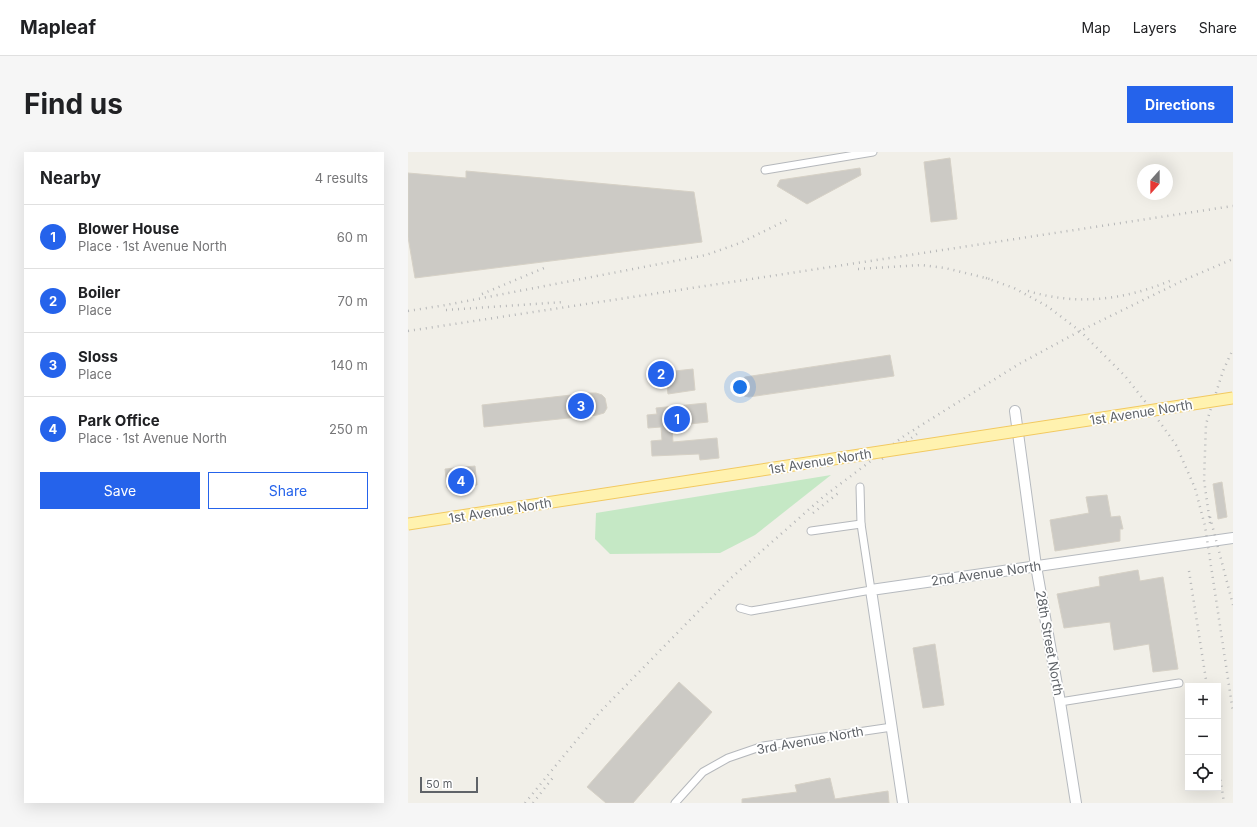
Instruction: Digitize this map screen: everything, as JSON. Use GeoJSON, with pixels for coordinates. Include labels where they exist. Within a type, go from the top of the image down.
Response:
{"type":"FeatureCollection","features":[{"type":"Feature","properties":{"kind":"main road","name":"1st Avenue North"},"geometry":{"type":"LineString","coordinates":[[408,524],[1233,398]]}},
{"type":"Feature","properties":{"kind":"street"},"geometry":{"type":"LineString","coordinates":[[766,170],[873,152]]}},
{"type":"Feature","properties":{"kind":"street","name":"28th Street North"},"geometry":{"type":"LineString","coordinates":[[1015,411],[1036,566],[1076,803]]}},
{"type":"Feature","properties":{"kind":"street"},"geometry":{"type":"LineString","coordinates":[[860,486],[862,524],[868,569],[903,803]]}},
{"type":"Feature","properties":{"kind":"street"},"geometry":{"type":"LineString","coordinates":[[811,531],[862,524]]}},
{"type":"Feature","properties":{"kind":"street","name":"2nd Avenue North"},"geometry":{"type":"LineString","coordinates":[[740,608],[751,611],[871,590],[1233,538]]}},
{"type":"Feature","properties":{"kind":"street"},"geometry":{"type":"LineString","coordinates":[[1060,702],[1179,682]]}},
{"type":"Feature","properties":{"kind":"street","name":"3rd Avenue North"},"geometry":{"type":"LineString","coordinates":[[676,803],[703,772],[728,758],[764,746],[892,727]]}},
{"type":"Feature","properties":{"kind":"green space"},"geometry":{"type":"Polygon","coordinates":[[[831,475],[755,535],[720,553],[610,554],[595,539],[596,513],[831,475]]]}},
{"type":"Feature","properties":{"kind":"building"},"geometry":{"type":"Polygon","coordinates":[[[950,158],[957,219],[931,222],[924,162],[950,158]]]}},
{"type":"Feature","properties":{"kind":"building"},"geometry":{"type":"Polygon","coordinates":[[[860,168],[861,175],[807,204],[777,186],[780,180],[860,168]]]}},
{"type":"Feature","properties":{"kind":"building"},"geometry":{"type":"Polygon","coordinates":[[[466,171],[694,192],[702,242],[415,278],[408,237],[408,173],[466,178],[466,171]]]}},
{"type":"Feature","properties":{"kind":"building"},"geometry":{"type":"Polygon","coordinates":[[[890,355],[894,376],[749,397],[744,396],[739,390],[740,381],[745,377],[890,355]]]}},
{"type":"Feature","properties":{"kind":"building"},"geometry":{"type":"Polygon","coordinates":[[[693,369],[695,390],[668,394],[665,372],[693,369]]]}},
{"type":"Feature","properties":{"kind":"building"},"geometry":{"type":"Polygon","coordinates":[[[596,393],[605,398],[607,408],[604,413],[484,427],[482,405],[596,393]]]}},
{"type":"Feature","properties":{"kind":"building"},"geometry":{"type":"Polygon","coordinates":[[[706,403],[708,422],[672,426],[673,442],[717,438],[719,458],[700,460],[699,454],[652,456],[651,441],[662,440],[661,427],[648,428],[647,415],[657,414],[656,408],[706,403]]]}},
{"type":"Feature","properties":{"kind":"building"},"geometry":{"type":"Polygon","coordinates":[[[475,466],[477,485],[447,488],[445,469],[475,466]]]}},
{"type":"Feature","properties":{"kind":"building"},"geometry":{"type":"Polygon","coordinates":[[[1222,482],[1227,517],[1218,519],[1213,484],[1222,482]]]}},
{"type":"Feature","properties":{"kind":"building"},"geometry":{"type":"Polygon","coordinates":[[[1107,495],[1111,517],[1120,516],[1123,529],[1120,529],[1120,541],[1055,551],[1050,520],[1089,513],[1086,497],[1107,495]]]}},
{"type":"Feature","properties":{"kind":"building"},"geometry":{"type":"Polygon","coordinates":[[[1138,570],[1140,581],[1163,577],[1178,669],[1153,672],[1149,644],[1114,650],[1110,622],[1064,628],[1057,594],[1100,586],[1099,577],[1138,570]]]}},
{"type":"Feature","properties":{"kind":"building"},"geometry":{"type":"Polygon","coordinates":[[[935,644],[944,705],[923,708],[913,648],[935,644]]]}},
{"type":"Feature","properties":{"kind":"building"},"geometry":{"type":"Polygon","coordinates":[[[679,682],[712,712],[633,803],[606,803],[587,787],[679,682]]]}},
{"type":"Feature","properties":{"kind":"building"},"geometry":{"type":"Polygon","coordinates":[[[830,778],[835,799],[888,791],[889,803],[742,803],[742,799],[797,792],[795,785],[830,778]]]}},
{"type":"Feature","properties":{"kind":"railway"},"geometry":{"type":"LineString","coordinates":[[408,331],[1233,206]]}},
{"type":"Feature","properties":{"kind":"railway"},"geometry":{"type":"LineString","coordinates":[[408,311],[706,255],[740,243],[787,220]]}},
{"type":"Feature","properties":{"kind":"railway"},"geometry":{"type":"LineString","coordinates":[[525,803],[599,713],[730,579],[823,497],[904,436],[1019,364],[1080,331],[1184,280],[1233,259]]}},
{"type":"Feature","properties":{"kind":"railway"},"geometry":{"type":"LineString","coordinates":[[858,269],[921,265],[945,268],[990,279]]}},
{"type":"Feature","properties":{"kind":"railway"},"geometry":{"type":"LineString","coordinates":[[482,294],[544,268]]}},
{"type":"Feature","properties":{"kind":"railway"},"geometry":{"type":"LineString","coordinates":[[986,278],[1014,288],[1047,306],[1080,331],[1125,376],[1176,445],[1195,488],[1205,526],[1233,712]]}},
{"type":"Feature","properties":{"kind":"railway"},"geometry":{"type":"LineString","coordinates":[[1028,291],[1047,296],[1065,298],[1101,299],[1137,292],[1172,280]]}},
{"type":"Feature","properties":{"kind":"railway"},"geometry":{"type":"LineString","coordinates":[[446,310],[564,302]]}},
{"type":"Feature","properties":{"kind":"railway"},"geometry":{"type":"LineString","coordinates":[[1210,523],[1204,480],[1206,424],[1223,371],[1233,349]]}},
{"type":"Feature","properties":{"kind":"railway"},"geometry":{"type":"LineString","coordinates":[[882,459],[921,431]]}},
{"type":"Feature","properties":{"kind":"railway"},"geometry":{"type":"LineString","coordinates":[[813,513],[841,491]]}},
{"type":"Feature","properties":{"kind":"railway"},"geometry":{"type":"LineString","coordinates":[[1210,517],[1233,605]]}},
{"type":"Feature","properties":{"kind":"railway"},"geometry":{"type":"LineString","coordinates":[[1189,571],[1207,683]]}},
{"type":"Feature","properties":{"kind":"railway"},"geometry":{"type":"LineString","coordinates":[[533,803],[555,775]]}},
{"type":"Feature","properties":{"kind":"railway"},"geometry":{"type":"LineString","coordinates":[[1221,782],[1224,803]]}},
{"type":"Feature","properties":{"kind":"place","name":"Boiler"},"geometry":{"type":"Point","coordinates":[661,374]}},
{"type":"Feature","properties":{"kind":"place","name":"Sloss"},"geometry":{"type":"Point","coordinates":[581,406]}},
{"type":"Feature","properties":{"kind":"place","name":"Blower House"},"geometry":{"type":"Point","coordinates":[677,419]}},
{"type":"Feature","properties":{"kind":"place","name":"Park Office"},"geometry":{"type":"Point","coordinates":[461,481]}}]}
